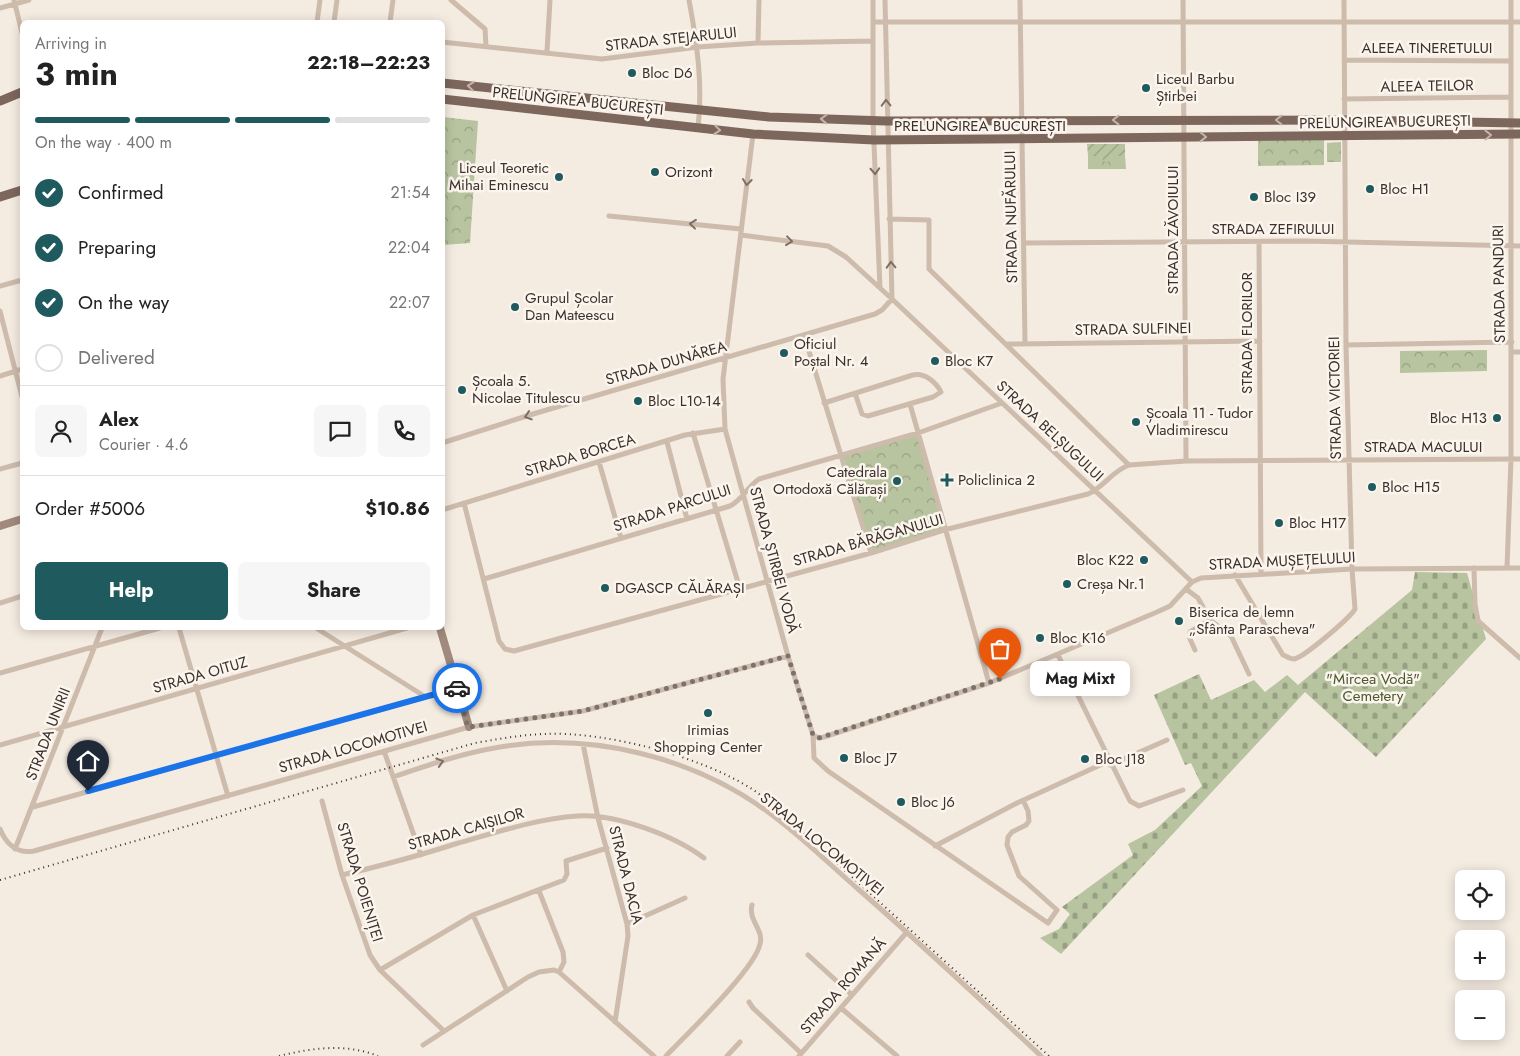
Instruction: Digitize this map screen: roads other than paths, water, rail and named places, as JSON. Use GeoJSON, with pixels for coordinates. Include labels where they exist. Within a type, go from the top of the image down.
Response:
{"type":"FeatureCollection","features":[{"type":"Feature","properties":{"kind":"main road","name":"PRELUNGIREA BUCUREȘTI"},"geometry":{"type":"LineString","coordinates":[[445,83],[769,117],[886,121],[1345,120],[1515,123]]}},
{"type":"Feature","properties":{"kind":"main road"},"geometry":{"type":"LineString","coordinates":[[0,101],[20,93]]}},
{"type":"Feature","properties":{"kind":"main road","name":"PRELUNGIREA BUCUREȘTI"},"geometry":{"type":"LineString","coordinates":[[445,99],[753,134],[874,140],[1515,134]]}},
{"type":"Feature","properties":{"kind":"main road"},"geometry":{"type":"LineString","coordinates":[[0,197],[20,191]]}},
{"type":"Feature","properties":{"kind":"main road"},"geometry":{"type":"LineString","coordinates":[[0,526],[20,520]]}},
{"type":"Feature","properties":{"kind":"main road"},"geometry":{"type":"LineString","coordinates":[[441,630],[468,727]]}},
{"type":"Feature","properties":{"kind":"street"},"geometry":{"type":"LineString","coordinates":[[0,8],[14,2],[29,0]]}},
{"type":"Feature","properties":{"kind":"street"},"geometry":{"type":"LineString","coordinates":[[317,20],[320,0]]}},
{"type":"Feature","properties":{"kind":"street"},"geometry":{"type":"LineString","coordinates":[[334,20],[337,0]]}},
{"type":"Feature","properties":{"kind":"street"},"geometry":{"type":"LineString","coordinates":[[390,20],[393,0]]}},
{"type":"Feature","properties":{"kind":"street"},"geometry":{"type":"LineString","coordinates":[[451,0],[485,29],[486,46]]}},
{"type":"Feature","properties":{"kind":"street"},"geometry":{"type":"LineString","coordinates":[[547,52],[550,0]]}},
{"type":"Feature","properties":{"kind":"street"},"geometry":{"type":"LineString","coordinates":[[689,0],[698,47],[700,111],[698,128]]}},
{"type":"Feature","properties":{"kind":"street"},"geometry":{"type":"LineString","coordinates":[[758,43],[759,0]]}},
{"type":"Feature","properties":{"kind":"street"},"geometry":{"type":"LineString","coordinates":[[873,0],[873,120],[880,288]]}},
{"type":"Feature","properties":{"kind":"street"},"geometry":{"type":"LineString","coordinates":[[885,0],[886,121],[892,299]]}},
{"type":"Feature","properties":{"kind":"street","name":"STRADA NUFĂRULUI"},"geometry":{"type":"LineString","coordinates":[[1020,0],[1025,344]]}},
{"type":"Feature","properties":{"kind":"street","name":"STRADA ZĂVOIULUI"},"geometry":{"type":"LineString","coordinates":[[1183,0],[1186,461]]}},
{"type":"Feature","properties":{"kind":"street","name":"STRADA VICTORIEI"},"geometry":{"type":"LineString","coordinates":[[1235,575],[1241,589],[1283,655],[1294,659],[1352,615],[1356,604],[1352,569],[1346,345],[1344,0]]}},
{"type":"Feature","properties":{"kind":"street","name":"STRADA PANDURI"},"geometry":{"type":"LineString","coordinates":[[1507,568],[1511,459],[1511,246],[1515,134],[1510,97],[1511,0]]}},
{"type":"Feature","properties":{"kind":"street"},"geometry":{"type":"LineString","coordinates":[[14,2],[20,25]]}},
{"type":"Feature","properties":{"kind":"street"},"geometry":{"type":"LineString","coordinates":[[873,22],[1183,20],[1520,22]]}},
{"type":"Feature","properties":{"kind":"street","name":"STRADA STEJARULUI"},"geometry":{"type":"LineString","coordinates":[[445,42],[612,58],[698,47],[758,43],[873,41]]}},
{"type":"Feature","properties":{"kind":"street","name":"ALEEA TINERETULUI"},"geometry":{"type":"LineString","coordinates":[[1344,60],[1510,61]]}},
{"type":"Feature","properties":{"kind":"street","name":"ALEEA TEILOR"},"geometry":{"type":"LineString","coordinates":[[1344,99],[1510,97]]}},
{"type":"Feature","properties":{"kind":"street","name":"STRADA ȘTIRBEI VODĂ"},"geometry":{"type":"LineString","coordinates":[[753,134],[723,379],[725,429],[788,656],[813,735],[814,758],[935,846],[1048,923],[1057,910],[1019,876],[1007,845],[1008,836],[1026,825],[1029,821],[1023,800]]}},
{"type":"Feature","properties":{"kind":"street","name":"STRADA BELȘUGULUI"},"geometry":{"type":"LineString","coordinates":[[609,216],[741,232],[828,246],[846,257],[1192,582]]}},
{"type":"Feature","properties":{"kind":"street"},"geometry":{"type":"LineString","coordinates":[[889,219],[929,220],[929,269],[1008,344],[1129,465]]}},
{"type":"Feature","properties":{"kind":"street","name":"STRADA FLORILOR"},"geometry":{"type":"LineString","coordinates":[[1259,242],[1261,573]]}},
{"type":"Feature","properties":{"kind":"street","name":"STRADA ZEFIRULUI"},"geometry":{"type":"LineString","coordinates":[[1025,243],[1345,242],[1520,246]]}},
{"type":"Feature","properties":{"kind":"street"},"geometry":{"type":"LineString","coordinates":[[0,286],[20,281]]}},
{"type":"Feature","properties":{"kind":"street","name":"STRADA DUNĂREA"},"geometry":{"type":"LineString","coordinates":[[445,442],[533,414],[875,314],[882,310],[892,299]]}},
{"type":"Feature","properties":{"kind":"street"},"geometry":{"type":"LineString","coordinates":[[0,311],[20,388]]}},
{"type":"Feature","properties":{"kind":"street"},"geometry":{"type":"LineString","coordinates":[[804,335],[870,553]]}},
{"type":"Feature","properties":{"kind":"street","name":"STRADA SULFINEI"},"geometry":{"type":"LineString","coordinates":[[1008,344],[1260,341]]}},
{"type":"Feature","properties":{"kind":"street"},"geometry":{"type":"LineString","coordinates":[[1346,345],[1512,342]]}},
{"type":"Feature","properties":{"kind":"street"},"geometry":{"type":"LineString","coordinates":[[1512,352],[1520,352]]}},
{"type":"Feature","properties":{"kind":"street"},"geometry":{"type":"LineString","coordinates":[[0,376],[20,370]]}},
{"type":"Feature","properties":{"kind":"street"},"geometry":{"type":"LineString","coordinates":[[824,403],[920,373],[940,390],[939,394],[934,397],[865,416],[860,411],[855,394]]}},
{"type":"Feature","properties":{"kind":"street","name":"STRADA PARCULUI"},"geometry":{"type":"LineString","coordinates":[[484,579],[730,506],[744,497],[749,487],[759,479],[918,433],[1002,403]]}},
{"type":"Feature","properties":{"kind":"street"},"geometry":{"type":"LineString","coordinates":[[910,404],[944,530],[989,683]]}},
{"type":"Feature","properties":{"kind":"street","name":"STRADA BORCEA"},"geometry":{"type":"LineString","coordinates":[[445,509],[693,433],[725,429]]}},
{"type":"Feature","properties":{"kind":"street"},"geometry":{"type":"LineString","coordinates":[[693,433],[740,589]]}},
{"type":"Feature","properties":{"kind":"street"},"geometry":{"type":"LineString","coordinates":[[667,442],[687,519]]}},
{"type":"Feature","properties":{"kind":"street","name":"STRADA MACULUI"},"geometry":{"type":"LineString","coordinates":[[1096,490],[1115,472],[1129,465],[1186,461],[1520,459]]}},
{"type":"Feature","properties":{"kind":"street"},"geometry":{"type":"LineString","coordinates":[[598,462],[621,538]]}},
{"type":"Feature","properties":{"kind":"street"},"geometry":{"type":"LineString","coordinates":[[0,469],[20,463]]}},
{"type":"Feature","properties":{"kind":"street","name":"STRADA BĂRĂGANULUI"},"geometry":{"type":"LineString","coordinates":[[464,503],[499,641],[508,650],[562,639],[870,553],[944,530],[1096,490]]}},
{"type":"Feature","properties":{"kind":"street"},"geometry":{"type":"LineString","coordinates":[[1474,568],[1476,618],[1481,625],[1520,658]]}},
{"type":"Feature","properties":{"kind":"street","name":"STRADA MUȘEȚELULUI"},"geometry":{"type":"LineString","coordinates":[[813,735],[819,738],[824,737],[989,683],[1170,606],[1192,582],[1201,578],[1352,569],[1520,568]]}},
{"type":"Feature","properties":{"kind":"street"},"geometry":{"type":"LineString","coordinates":[[1186,589],[1198,598],[1210,620],[1231,636],[1249,674]]}},
{"type":"Feature","properties":{"kind":"street"},"geometry":{"type":"LineString","coordinates":[[0,603],[20,597]]}},
{"type":"Feature","properties":{"kind":"street"},"geometry":{"type":"LineString","coordinates":[[1195,650],[1190,639],[1190,632],[1210,620]]}},
{"type":"Feature","properties":{"kind":"street","name":"STRADA UNIRII"},"geometry":{"type":"LineString","coordinates":[[15,849],[101,630]]}},
{"type":"Feature","properties":{"kind":"street"},"geometry":{"type":"LineString","coordinates":[[0,672],[153,630]]}},
{"type":"Feature","properties":{"kind":"street"},"geometry":{"type":"LineString","coordinates":[[180,630],[228,796]]}},
{"type":"Feature","properties":{"kind":"street"},"geometry":{"type":"LineString","coordinates":[[319,630],[424,696]]}},
{"type":"Feature","properties":{"kind":"street","name":"STRADA OITUZ"},"geometry":{"type":"LineString","coordinates":[[0,745],[400,630]]}},
{"type":"Feature","properties":{"kind":"street"},"geometry":{"type":"LineString","coordinates":[[1058,655],[1109,756],[1110,763],[1126,797],[1139,806],[1183,790]]}},
{"type":"Feature","properties":{"kind":"street","name":"STRADA LOCOMOTIVEI"},"geometry":{"type":"LineString","coordinates":[[15,849],[22,852],[34,852],[468,727],[583,711],[788,656]]}},
{"type":"Feature","properties":{"kind":"street"},"geometry":{"type":"LineString","coordinates":[[33,807],[457,688]]}},
{"type":"Feature","properties":{"kind":"street"},"geometry":{"type":"LineString","coordinates":[[935,846],[1023,800],[1167,740]]}},
{"type":"Feature","properties":{"kind":"street","name":"STRADA LOCOMOTIVEI"},"geometry":{"type":"LineString","coordinates":[[393,777],[470,754],[501,747],[583,744],[666,760],[697,772],[726,786],[767,811],[907,932],[1041,1056]]}},
{"type":"Feature","properties":{"kind":"street","name":"STRADA DACIA"},"geometry":{"type":"LineString","coordinates":[[583,744],[598,818],[627,924],[628,936],[615,1022]]}},
{"type":"Feature","properties":{"kind":"street"},"geometry":{"type":"LineString","coordinates":[[384,751],[421,855]]}},
{"type":"Feature","properties":{"kind":"street","name":"STRADA POIENIȚEI"},"geometry":{"type":"LineString","coordinates":[[322,801],[342,875],[365,945],[380,970],[444,1031]]}},
{"type":"Feature","properties":{"kind":"street","name":"STRADA CAIȘILOR"},"geometry":{"type":"LineString","coordinates":[[342,875],[421,855],[530,823],[578,815],[663,834],[682,842],[704,858]]}},
{"type":"Feature","properties":{"kind":"street"},"geometry":{"type":"LineString","coordinates":[[0,829],[5,840],[15,849]]}},
{"type":"Feature","properties":{"kind":"street"},"geometry":{"type":"LineString","coordinates":[[380,970],[473,915],[539,891],[567,878],[566,861],[607,848]]}},
{"type":"Feature","properties":{"kind":"street"},"geometry":{"type":"LineString","coordinates":[[539,891],[563,952],[564,962],[559,972]]}},
{"type":"Feature","properties":{"kind":"street"},"geometry":{"type":"LineString","coordinates":[[627,924],[685,898]]}},
{"type":"Feature","properties":{"kind":"street"},"geometry":{"type":"LineString","coordinates":[[666,1056],[717,1003],[758,951],[761,938],[751,916],[752,905]]}},
{"type":"Feature","properties":{"kind":"street"},"geometry":{"type":"LineString","coordinates":[[473,915],[507,990]]}},
{"type":"Feature","properties":{"kind":"street","name":"STRADA ROMANĂ"},"geometry":{"type":"LineString","coordinates":[[800,1054],[907,932]]}},
{"type":"Feature","properties":{"kind":"street"},"geometry":{"type":"LineString","coordinates":[[808,955],[852,995]]}},
{"type":"Feature","properties":{"kind":"street"},"geometry":{"type":"LineString","coordinates":[[423,1045],[507,990],[540,972],[554,970],[559,972],[654,1056]]}},
{"type":"Feature","properties":{"kind":"street"},"geometry":{"type":"LineString","coordinates":[[749,1002],[752,1008],[800,1054]]}},
{"type":"Feature","properties":{"kind":"street"},"geometry":{"type":"LineString","coordinates":[[841,1008],[897,1056]]}},
{"type":"Feature","properties":{"kind":"street"},"geometry":{"type":"LineString","coordinates":[[727,1056],[740,1042]]}},
{"type":"Feature","properties":{"kind":"railway"},"geometry":{"type":"LineString","coordinates":[[0,880],[475,743],[543,734],[568,734],[623,741],[679,756],[706,766],[752,789],[785,816],[1049,1056]]}},
{"type":"Feature","properties":{"kind":"railway"},"geometry":{"type":"LineString","coordinates":[[279,1056],[328,1048],[353,1049],[378,1056]]}},
{"type":"Feature","properties":{"kind":"place","name":"Bloc D6"},"geometry":{"type":"Point","coordinates":[632,73]}},
{"type":"Feature","properties":{"kind":"place","name":"Liceul Barbu Știrbei"},"geometry":{"type":"Point","coordinates":[1146,88]}},
{"type":"Feature","properties":{"kind":"place","name":"Orizont"},"geometry":{"type":"Point","coordinates":[655,172]}},
{"type":"Feature","properties":{"kind":"place","name":"Liceul Teoretic Mihai Eminescu"},"geometry":{"type":"Point","coordinates":[559,177]}},
{"type":"Feature","properties":{"kind":"place","name":"Bloc H1"},"geometry":{"type":"Point","coordinates":[1370,189]}},
{"type":"Feature","properties":{"kind":"place","name":"Bloc I39"},"geometry":{"type":"Point","coordinates":[1254,197]}},
{"type":"Feature","properties":{"kind":"place","name":"Grupul Școlar Dan Mateescu"},"geometry":{"type":"Point","coordinates":[515,307]}},
{"type":"Feature","properties":{"kind":"place","name":"Oficiul Poștal Nr. 4"},"geometry":{"type":"Point","coordinates":[784,353]}},
{"type":"Feature","properties":{"kind":"place","name":"Bloc K7"},"geometry":{"type":"Point","coordinates":[935,361]}},
{"type":"Feature","properties":{"kind":"place","name":"Școala 5. Nicolae Titulescu"},"geometry":{"type":"Point","coordinates":[462,390]}},
{"type":"Feature","properties":{"kind":"place","name":"Bloc L10-14"},"geometry":{"type":"Point","coordinates":[638,401]}},
{"type":"Feature","properties":{"kind":"place","name":"Bloc H13"},"geometry":{"type":"Point","coordinates":[1497,418]}},
{"type":"Feature","properties":{"kind":"place","name":"Școala 11 - Tudor Vladimirescu"},"geometry":{"type":"Point","coordinates":[1136,422]}},
{"type":"Feature","properties":{"kind":"place","name":"Policlinica 2"},"geometry":{"type":"Point","coordinates":[947,480]}},
{"type":"Feature","properties":{"kind":"place","name":"Catedrala Ortodoxă Călărași"},"geometry":{"type":"Point","coordinates":[897,481]}},
{"type":"Feature","properties":{"kind":"place","name":"Bloc H15"},"geometry":{"type":"Point","coordinates":[1372,487]}},
{"type":"Feature","properties":{"kind":"place","name":"Bloc H17"},"geometry":{"type":"Point","coordinates":[1279,523]}},
{"type":"Feature","properties":{"kind":"place","name":"Bloc K22"},"geometry":{"type":"Point","coordinates":[1144,560]}},
{"type":"Feature","properties":{"kind":"place","name":"Creșa Nr.1"},"geometry":{"type":"Point","coordinates":[1067,584]}},
{"type":"Feature","properties":{"kind":"place","name":"DGASCP CĂLĂRAȘI"},"geometry":{"type":"Point","coordinates":[605,588]}},
{"type":"Feature","properties":{"kind":"place","name":"Biserica de lemn „Sfânta Parascheva\""},"geometry":{"type":"Point","coordinates":[1179,621]}},
{"type":"Feature","properties":{"kind":"place","name":"Bloc K16"},"geometry":{"type":"Point","coordinates":[1040,638]}},
{"type":"Feature","properties":{"kind":"place","name":"Mag Mixt"},"geometry":{"type":"Point","coordinates":[1000,679]}},
{"type":"Feature","properties":{"kind":"place","name":"Irimias Shopping Center"},"geometry":{"type":"Point","coordinates":[708,713]}},
{"type":"Feature","properties":{"kind":"place","name":"Bloc J7"},"geometry":{"type":"Point","coordinates":[844,758]}},
{"type":"Feature","properties":{"kind":"place","name":"Bloc J18"},"geometry":{"type":"Point","coordinates":[1085,759]}},
{"type":"Feature","properties":{"kind":"place","name":"Bloc J6"},"geometry":{"type":"Point","coordinates":[901,802]}},
{"type":"Feature","properties":{"kind":"park label","name":"\"Mircea Vodă\" Cemetery"},"geometry":{"type":"Point","coordinates":[1373,688]}}]}
